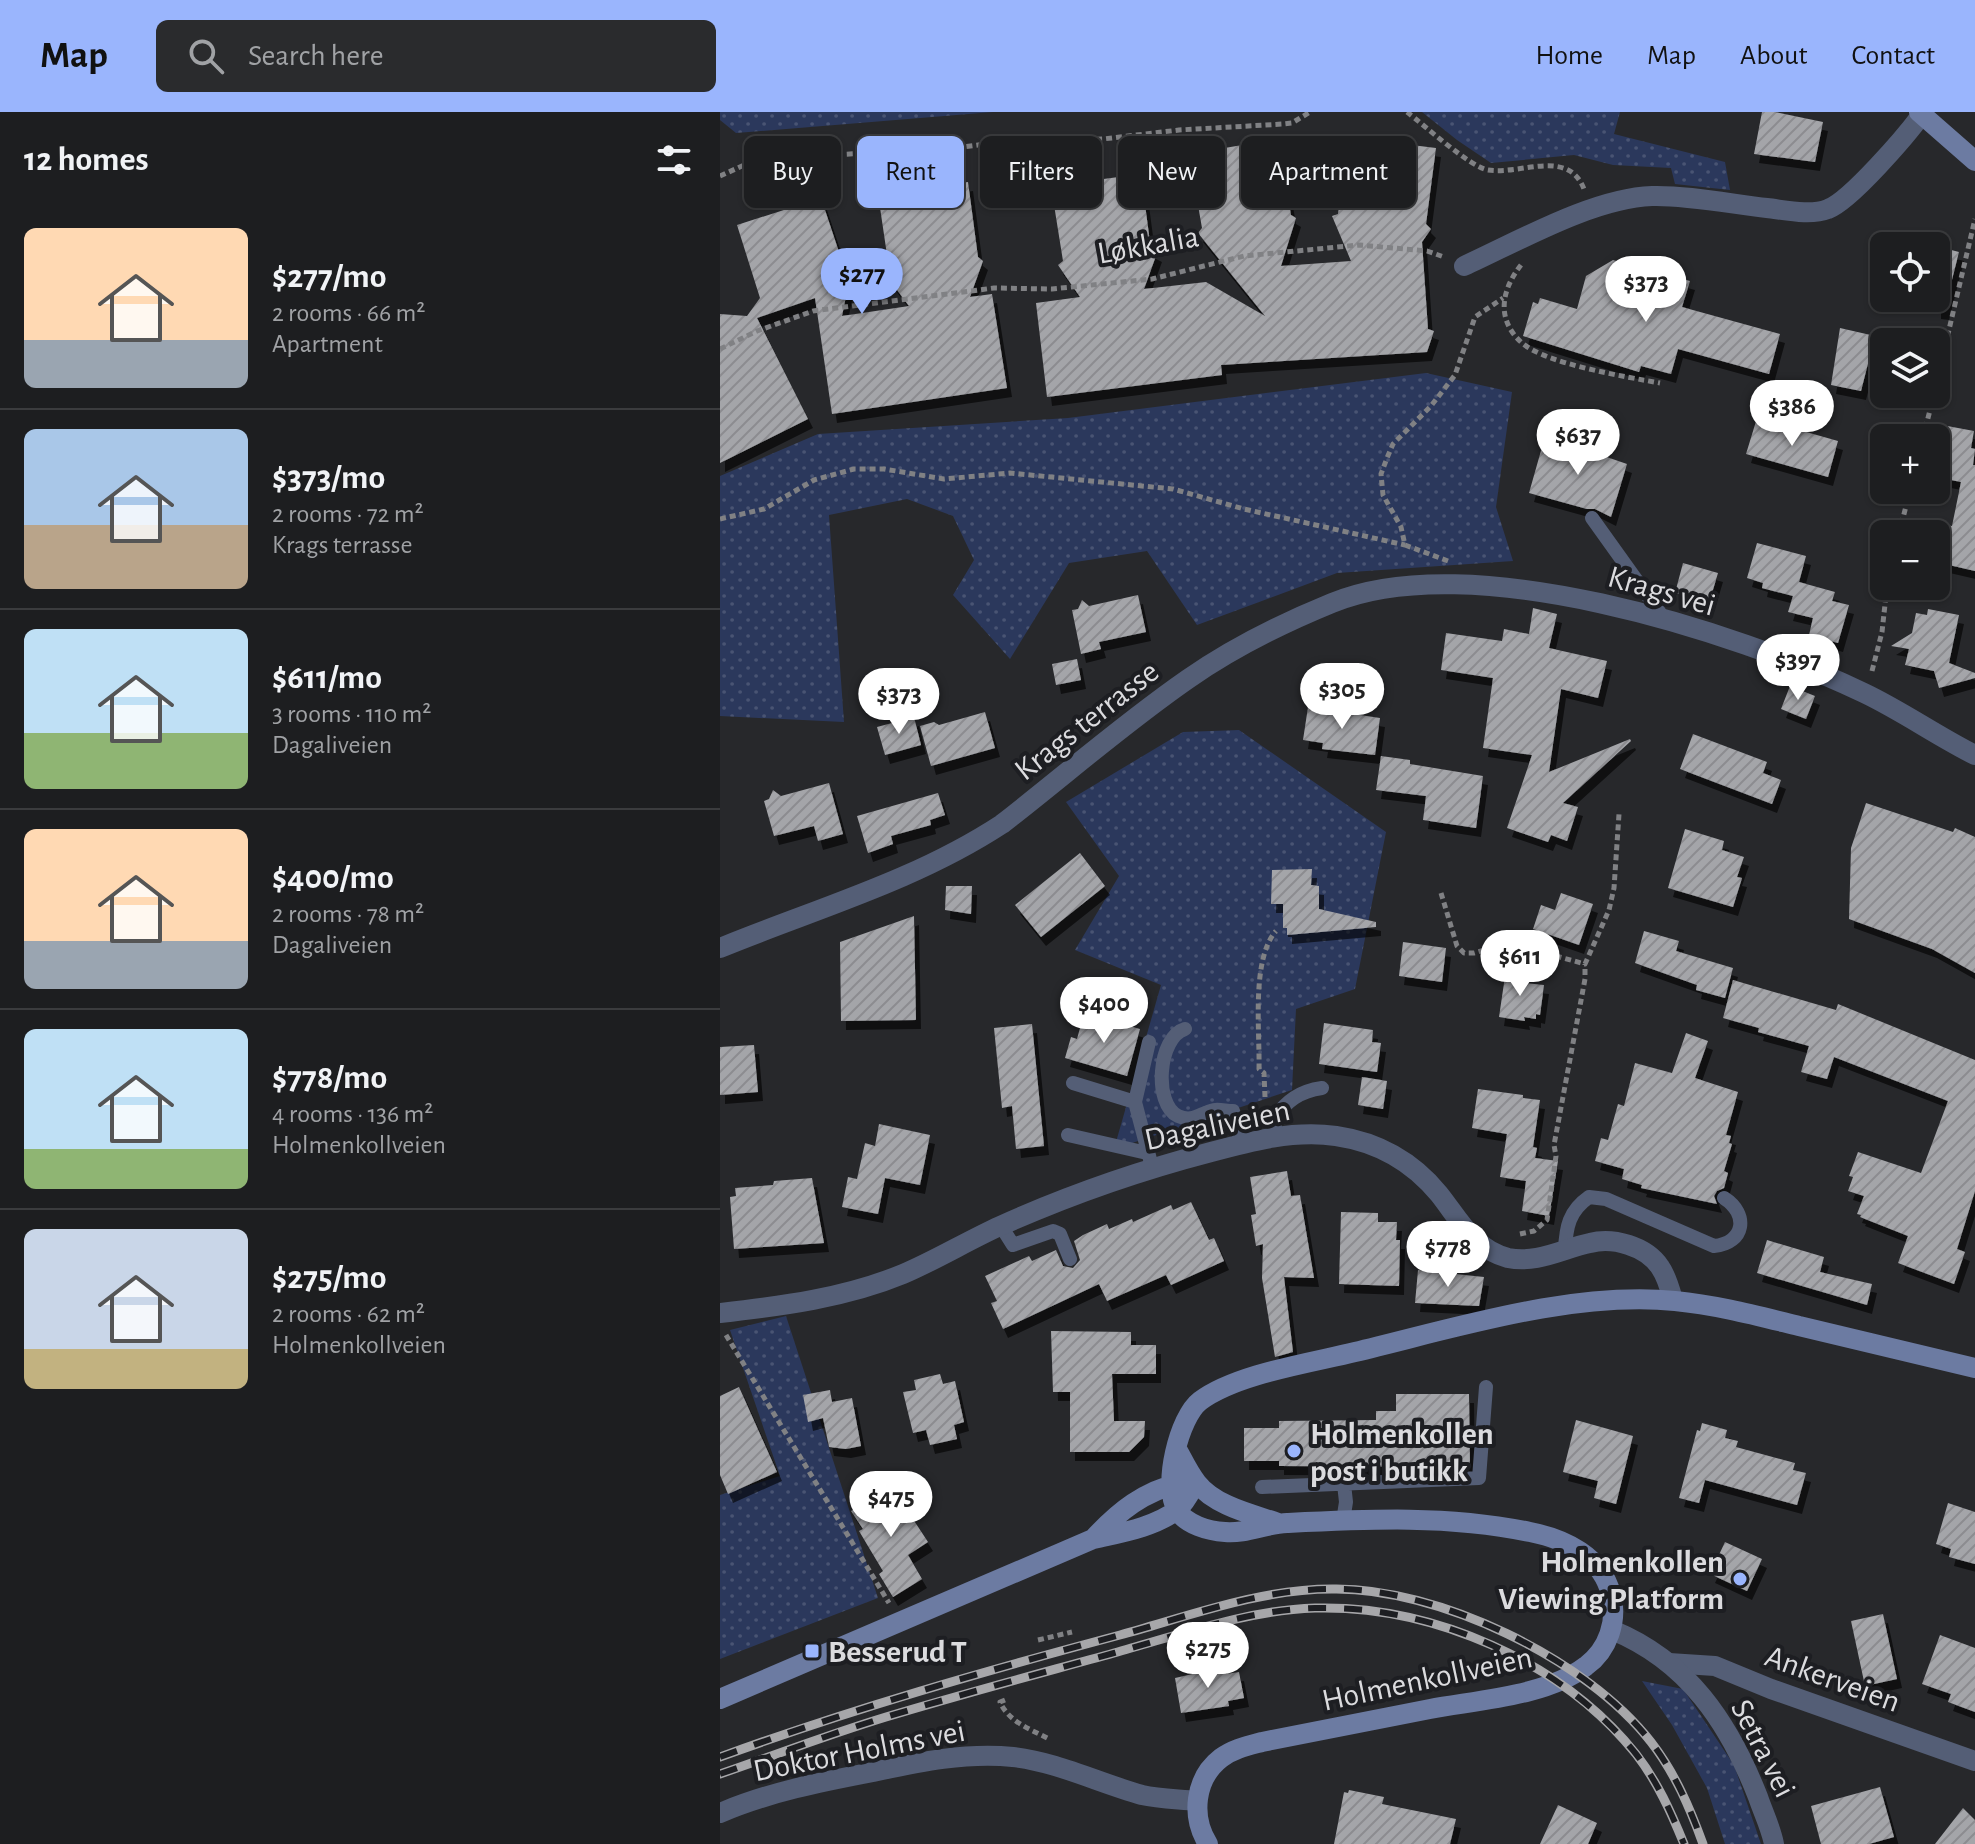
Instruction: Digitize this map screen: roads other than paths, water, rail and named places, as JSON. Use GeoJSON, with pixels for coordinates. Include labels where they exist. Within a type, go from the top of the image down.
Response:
{"type":"FeatureCollection","features":[{"type":"Feature","properties":{"kind":"main road"},"geometry":{"type":"LineString","coordinates":[[1920,113],[1975,161]]}},
{"type":"Feature","properties":{"kind":"main road"},"geometry":{"type":"LineString","coordinates":[[1612,1630],[1613,1604],[1602,1573],[1581,1551],[1556,1537],[1496,1524],[1424,1519],[1278,1523],[1241,1533],[1195,1525],[1177,1510],[1172,1485],[1182,1424],[1195,1405],[1216,1391],[1260,1376],[1547,1309],[1606,1301],[1673,1300],[1727,1309],[1975,1368]]}},
{"type":"Feature","properties":{"kind":"main road"},"geometry":{"type":"LineString","coordinates":[[1177,1449],[1196,1482],[1222,1501],[1278,1523]]}},
{"type":"Feature","properties":{"kind":"main road"},"geometry":{"type":"LineString","coordinates":[[1093,1539],[1120,1511],[1172,1485],[1196,1482]]}},
{"type":"Feature","properties":{"kind":"main road"},"geometry":{"type":"LineString","coordinates":[[720,1699],[1093,1539],[1129,1531],[1177,1510],[1196,1482]]}},
{"type":"Feature","properties":{"kind":"main road","name":"Holmenkollveien"},"geometry":{"type":"LineString","coordinates":[[1197,1801],[1204,1780],[1216,1763],[1243,1747],[1499,1698],[1552,1684],[1587,1666],[1601,1652],[1612,1630]]}},
{"type":"Feature","properties":{"kind":"main road"},"geometry":{"type":"LineString","coordinates":[[1197,1801],[1198,1820],[1208,1844]]}},
{"type":"Feature","properties":{"kind":"street"},"geometry":{"type":"LineString","coordinates":[[1464,266],[1618,201],[1652,196],[1795,212],[1828,209],[1849,193],[1911,130],[1920,113]]}},
{"type":"Feature","properties":{"kind":"street","name":"Krags terrasse"},"geometry":{"type":"LineString","coordinates":[[720,948],[872,889],[975,842],[1022,809],[1188,678],[1234,651],[1333,602],[1389,587],[1458,585],[1500,588]]}},
{"type":"Feature","properties":{"kind":"street","name":"Krags vei"},"geometry":{"type":"LineString","coordinates":[[1500,588],[1575,598],[1666,621],[1790,662],[1865,694],[1975,755]]}},
{"type":"Feature","properties":{"kind":"street","name":"Dagaliveien"},"geometry":{"type":"LineString","coordinates":[[720,1313],[810,1300],[878,1283],[1150,1160],[1276,1136],[1336,1136],[1391,1153],[1417,1171],[1478,1244],[1507,1257],[1536,1259],[1565,1250]]}},
{"type":"Feature","properties":{"kind":"street"},"geometry":{"type":"LineString","coordinates":[[1565,1250],[1592,1242],[1630,1245],[1650,1255],[1660,1265],[1673,1300]]}},
{"type":"Feature","properties":{"kind":"street","name":"Setra vei"},"geometry":{"type":"LineString","coordinates":[[1612,1630],[1639,1642],[1669,1663],[1711,1705],[1743,1758],[1774,1844]]}},
{"type":"Feature","properties":{"kind":"street","name":"Ankerveien"},"geometry":{"type":"LineString","coordinates":[[1669,1663],[1715,1666],[1975,1761]]}},
{"type":"Feature","properties":{"kind":"street","name":"Doktor Holms vei"},"geometry":{"type":"LineString","coordinates":[[720,1813],[766,1795],[909,1764],[975,1756],[1014,1757],[1144,1795],[1197,1801]]}},
{"type":"Feature","properties":{"kind":"lane"},"geometry":{"type":"LineString","coordinates":[[1592,518],[1666,621]]}},
{"type":"Feature","properties":{"kind":"lane"},"geometry":{"type":"LineString","coordinates":[[1185,1029],[1176,1032],[1168,1043],[1162,1064],[1168,1107],[1175,1115],[1190,1120],[1214,1110],[1233,1111],[1243,1144]]}},
{"type":"Feature","properties":{"kind":"lane"},"geometry":{"type":"LineString","coordinates":[[1149,1042],[1135,1102],[1150,1160]]}},
{"type":"Feature","properties":{"kind":"lane"},"geometry":{"type":"LineString","coordinates":[[1073,1083],[1135,1102]]}},
{"type":"Feature","properties":{"kind":"lane"},"geometry":{"type":"LineString","coordinates":[[1276,1136],[1274,1119],[1286,1104],[1308,1090],[1322,1088]]}},
{"type":"Feature","properties":{"kind":"lane"},"geometry":{"type":"LineString","coordinates":[[1068,1135],[1150,1160]]}},
{"type":"Feature","properties":{"kind":"lane"},"geometry":{"type":"LineString","coordinates":[[1565,1250],[1567,1225],[1575,1207],[1589,1197],[1606,1199],[1714,1246],[1732,1240],[1739,1233],[1740,1214],[1724,1198]]}},
{"type":"Feature","properties":{"kind":"lane"},"geometry":{"type":"LineString","coordinates":[[1001,1226],[1013,1245],[1053,1231],[1060,1234],[1070,1259]]}},
{"type":"Feature","properties":{"kind":"lane"},"geometry":{"type":"LineString","coordinates":[[1262,1487],[1479,1478],[1486,1387]]}},
{"type":"Feature","properties":{"kind":"lane"},"geometry":{"type":"LineString","coordinates":[[1343,1521],[1346,1502],[1344,1484]]}},
{"type":"Feature","properties":{"kind":"railway"},"geometry":{"type":"LineString","coordinates":[[720,1757],[919,1692],[1225,1605],[1305,1590],[1373,1592],[1417,1600],[1462,1615],[1550,1657],[1589,1683],[1623,1712],[1660,1754],[1681,1791],[1703,1844]]}},
{"type":"Feature","properties":{"kind":"railway"},"geometry":{"type":"LineString","coordinates":[[720,1774],[886,1717],[1213,1624],[1290,1610],[1360,1610],[1404,1616],[1449,1628],[1533,1666],[1571,1692],[1606,1721],[1636,1754],[1663,1797],[1684,1844]]}},
{"type":"Feature","properties":{"kind":"place","name":"Holmenkollen post i butikk"},"geometry":{"type":"Point","coordinates":[1294,1451]}},
{"type":"Feature","properties":{"kind":"place","name":"Holmenkollen Viewing Platform"},"geometry":{"type":"Point","coordinates":[1740,1579]}},
{"type":"Feature","properties":{"kind":"place","name":"Besserud T"},"geometry":{"type":"Point","coordinates":[812,1651]}}]}
